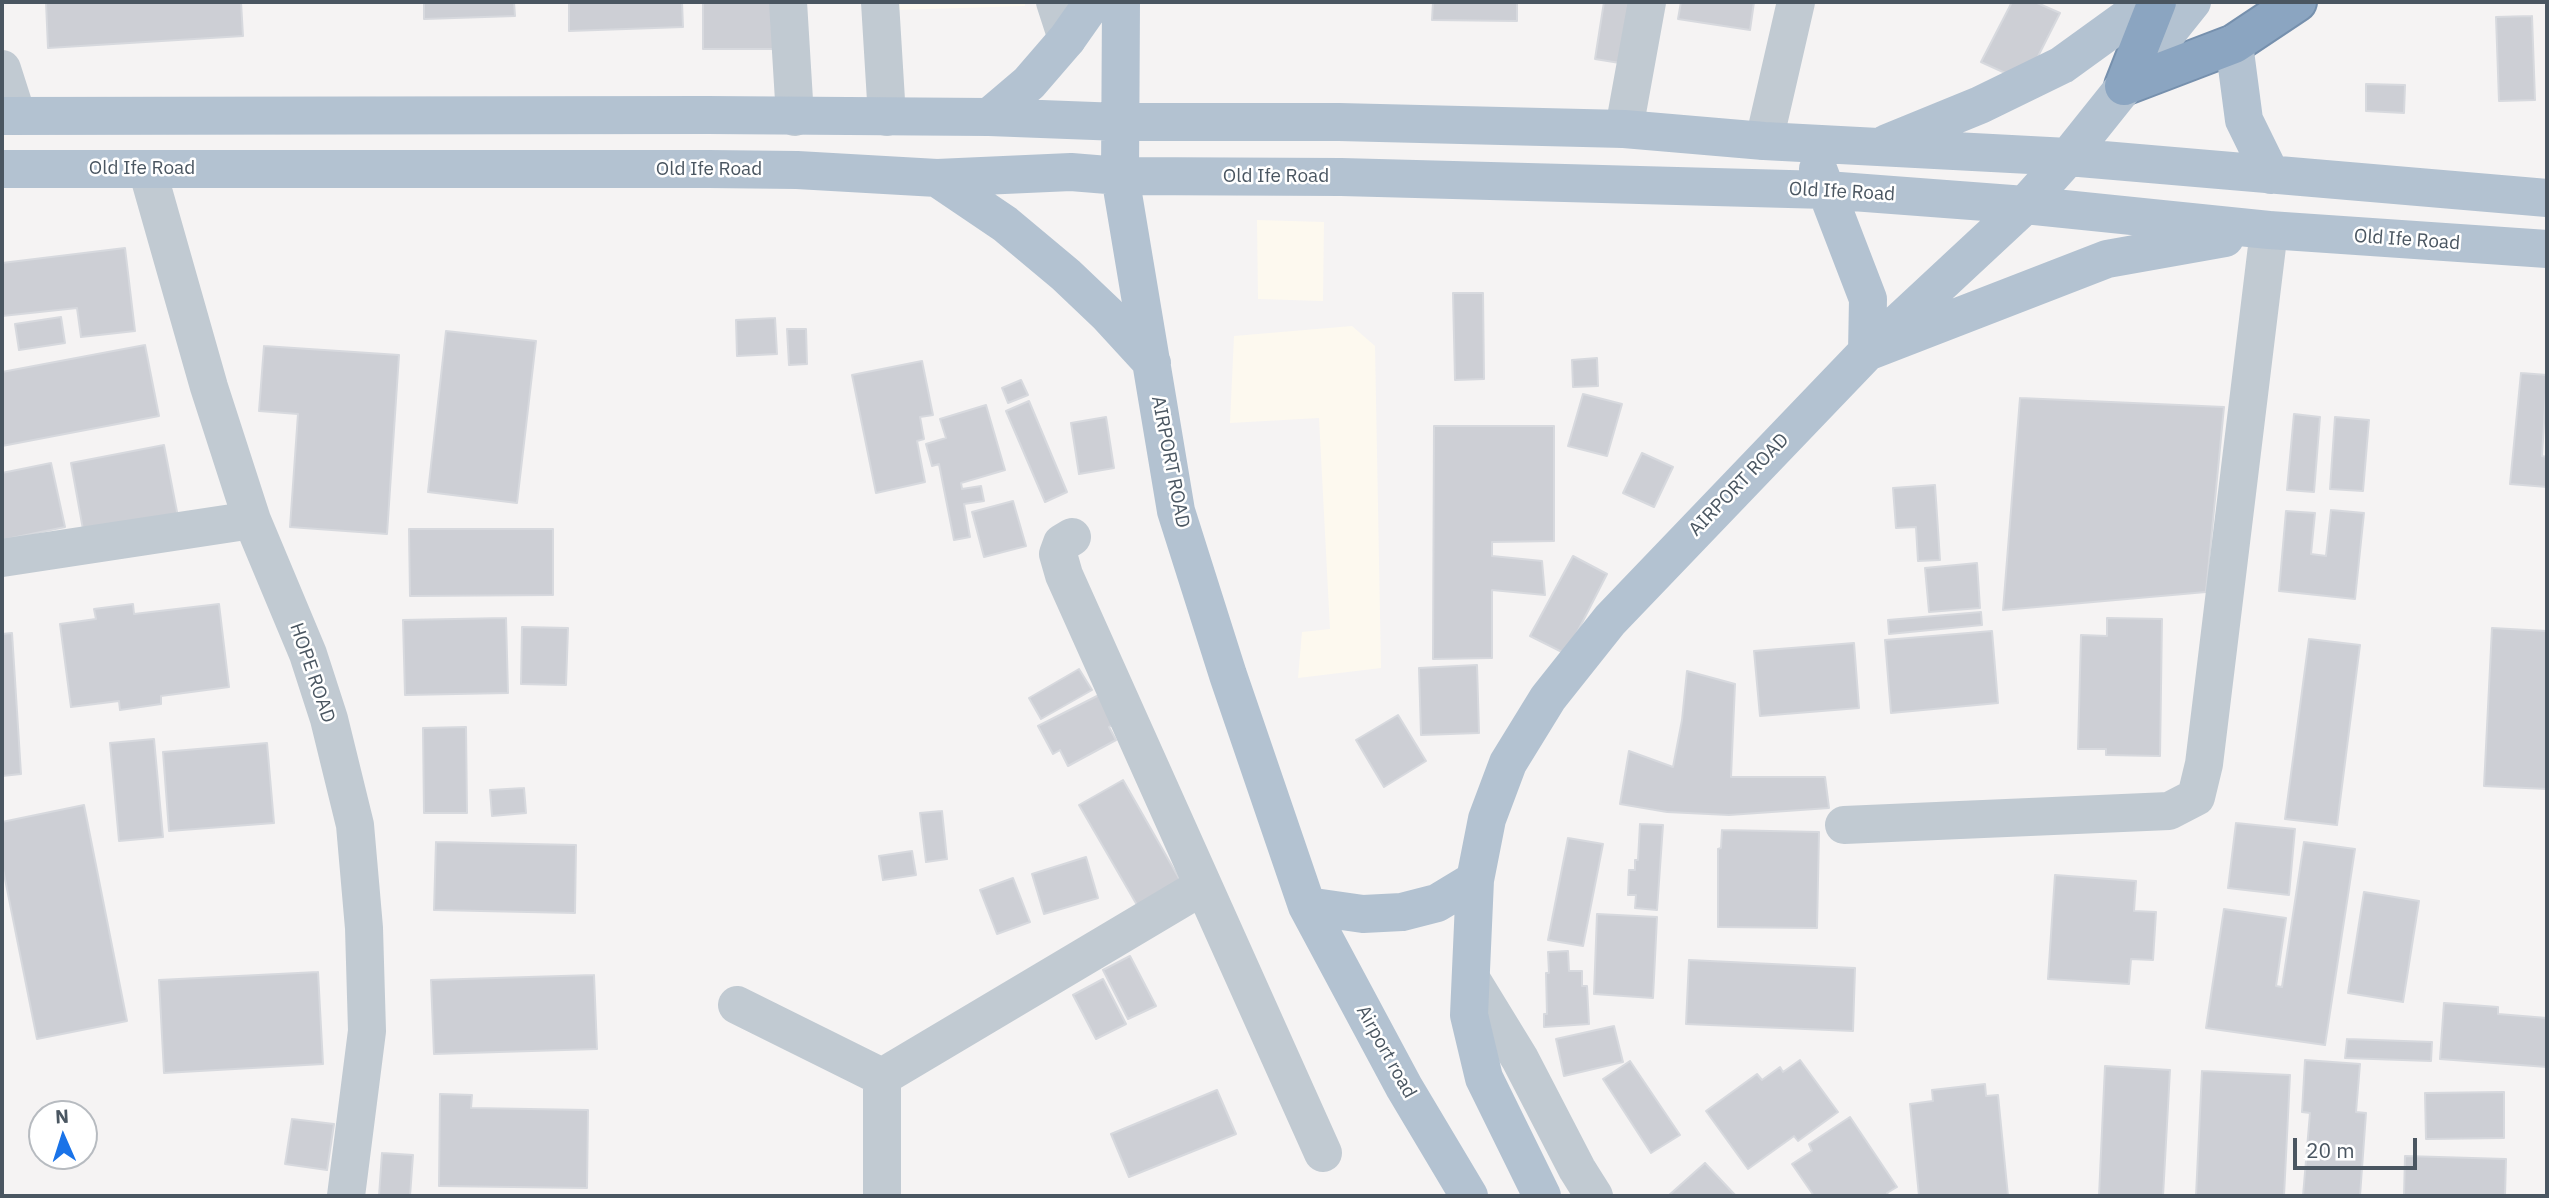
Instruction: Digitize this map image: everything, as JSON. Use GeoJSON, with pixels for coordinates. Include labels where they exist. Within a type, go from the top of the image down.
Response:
{"type":"FeatureCollection","features":[{"type":"Feature","properties":{"kind":"highway"},"geometry":{"type":"LineString","coordinates":[[2124,86],[2157,2]]}},
{"type":"Feature","properties":{"kind":"highway"},"geometry":{"type":"LineString","coordinates":[[2124,86],[2234,44],[2297,2]]}},
{"type":"Feature","properties":{"kind":"main road"},"geometry":{"type":"LineString","coordinates":[[989,117],[1028,83],[1067,39],[1093,2]]}},
{"type":"Feature","properties":{"kind":"main road","name":"AIRPORT ROAD"},"geometry":{"type":"LineString","coordinates":[[1121,2],[1120,176],[1176,511],[1228,675],[1307,906]]}},
{"type":"Feature","properties":{"kind":"main road"},"geometry":{"type":"LineString","coordinates":[[1877,147],[1980,105],[2062,65],[2149,2]]}},
{"type":"Feature","properties":{"kind":"main road","name":"AIRPORT ROAD"},"geometry":{"type":"LineString","coordinates":[[1475,880],[1487,818],[1508,763],[1548,698],[1610,620],[1867,352],[2025,205],[2068,157],[2192,2]]}},
{"type":"Feature","properties":{"kind":"main road"},"geometry":{"type":"LineString","coordinates":[[2234,44],[2244,120],[2271,175]]}},
{"type":"Feature","properties":{"kind":"main road"},"geometry":{"type":"LineString","coordinates":[[9,116],[989,117],[1120,122],[1339,122],[1624,129],[1764,141],[2068,157],[2547,198]]}},
{"type":"Feature","properties":{"kind":"main road"},"geometry":{"type":"LineString","coordinates":[[1809,143],[1868,299],[1867,352],[2107,259],[2269,230]]}},
{"type":"Feature","properties":{"kind":"main road","name":"Old Ife Road"},"geometry":{"type":"LineString","coordinates":[[2,169],[784,170],[937,178],[1070,172],[1120,176],[1341,177],[1826,190],[2025,205],[2269,230],[2547,249]]}},
{"type":"Feature","properties":{"kind":"main road"},"geometry":{"type":"LineString","coordinates":[[937,178],[1005,224],[1066,275],[1152,363]]}},
{"type":"Feature","properties":{"kind":"main road"},"geometry":{"type":"LineString","coordinates":[[1307,906],[1363,914],[1402,912],[1437,903],[1475,880]]}},
{"type":"Feature","properties":{"kind":"main road"},"geometry":{"type":"LineString","coordinates":[[1475,880],[1469,1016],[1484,1078],[1542,1196]]}},
{"type":"Feature","properties":{"kind":"main road","name":"Airport road"},"geometry":{"type":"LineString","coordinates":[[1307,906],[1404,1087],[1469,1196]]}},
{"type":"Feature","properties":{"kind":"street"},"geometry":{"type":"LineString","coordinates":[[788,2],[794,117]]}},
{"type":"Feature","properties":{"kind":"street"},"geometry":{"type":"LineString","coordinates":[[880,2],[887,117]]}},
{"type":"Feature","properties":{"kind":"street"},"geometry":{"type":"LineString","coordinates":[[1055,2],[1067,39]]}},
{"type":"Feature","properties":{"kind":"street"},"geometry":{"type":"LineString","coordinates":[[1624,129],[1647,2]]}},
{"type":"Feature","properties":{"kind":"street"},"geometry":{"type":"LineString","coordinates":[[1764,141],[1796,2]]}},
{"type":"Feature","properties":{"kind":"street"},"geometry":{"type":"LineString","coordinates":[[2,69],[9,116]]}},
{"type":"Feature","properties":{"kind":"street","name":"HOPE ROAD"},"geometry":{"type":"LineString","coordinates":[[147,169],[209,387],[252,520],[308,654],[329,719],[355,825],[364,928],[368,1031],[346,1196]]}},
{"type":"Feature","properties":{"kind":"street"},"geometry":{"type":"LineString","coordinates":[[1844,825],[2169,811],[2196,797],[2204,764],[2269,230]]}},
{"type":"Feature","properties":{"kind":"street"},"geometry":{"type":"LineString","coordinates":[[2,558],[252,520]]}},
{"type":"Feature","properties":{"kind":"street"},"geometry":{"type":"LineString","coordinates":[[1072,537],[1062,543],[1058,554],[1064,575],[1323,1153]]}},
{"type":"Feature","properties":{"kind":"street"},"geometry":{"type":"LineString","coordinates":[[882,1077],[1203,886]]}},
{"type":"Feature","properties":{"kind":"street"},"geometry":{"type":"LineString","coordinates":[[1471,979],[1520,1059],[1577,1169],[1594,1196]]}},
{"type":"Feature","properties":{"kind":"street"},"geometry":{"type":"LineString","coordinates":[[737,1005],[882,1077]]}},
{"type":"Feature","properties":{"kind":"street"},"geometry":{"type":"LineString","coordinates":[[882,1077],[882,1196]]}},
{"type":"Feature","properties":{"kind":"shaded area"},"geometry":{"type":"Polygon","coordinates":[[[897,2],[1025,2],[1025,6],[897,10],[897,2]]]}},
{"type":"Feature","properties":{"kind":"shaded area"},"geometry":{"type":"Polygon","coordinates":[[[1257,220],[1324,222],[1323,301],[1258,299],[1257,220]]]}},
{"type":"Feature","properties":{"kind":"shaded area"},"geometry":{"type":"Polygon","coordinates":[[[1352,326],[1375,346],[1381,668],[1298,678],[1302,632],[1330,629],[1319,418],[1230,423],[1234,336],[1352,326]]]}},
{"type":"Feature","properties":{"kind":"building"},"geometry":{"type":"Polygon","coordinates":[[[46,2],[241,2],[243,36],[48,48],[46,2]]]}},
{"type":"Feature","properties":{"kind":"building"},"geometry":{"type":"Polygon","coordinates":[[[424,2],[514,2],[515,16],[424,19],[424,2]]]}},
{"type":"Feature","properties":{"kind":"building"},"geometry":{"type":"Polygon","coordinates":[[[569,2],[682,2],[683,27],[569,31],[569,2]]]}},
{"type":"Feature","properties":{"kind":"building"},"geometry":{"type":"Polygon","coordinates":[[[703,2],[776,2],[776,49],[703,49],[703,2]]]}},
{"type":"Feature","properties":{"kind":"building"},"geometry":{"type":"Polygon","coordinates":[[[1433,2],[1517,2],[1517,21],[1432,20],[1433,2]]]}},
{"type":"Feature","properties":{"kind":"building"},"geometry":{"type":"Polygon","coordinates":[[[1604,2],[1636,2],[1626,64],[1595,59],[1604,2]]]}},
{"type":"Feature","properties":{"kind":"building"},"geometry":{"type":"Polygon","coordinates":[[[1681,2],[1754,2],[1750,30],[1678,19],[1681,2]]]}},
{"type":"Feature","properties":{"kind":"building"},"geometry":{"type":"Polygon","coordinates":[[[2012,2],[2035,2],[2060,13],[2025,82],[1981,62],[2012,2]]]}},
{"type":"Feature","properties":{"kind":"building"},"geometry":{"type":"Polygon","coordinates":[[[2532,16],[2535,100],[2499,101],[2496,17],[2532,16]]]}},
{"type":"Feature","properties":{"kind":"building"},"geometry":{"type":"Polygon","coordinates":[[[2366,84],[2405,85],[2404,113],[2366,111],[2366,84]]]}},
{"type":"Feature","properties":{"kind":"building"},"geometry":{"type":"Polygon","coordinates":[[[125,248],[135,331],[81,337],[77,308],[2,316],[2,263],[125,248]]]}},
{"type":"Feature","properties":{"kind":"building"},"geometry":{"type":"Polygon","coordinates":[[[1453,293],[1483,293],[1484,379],[1455,380],[1453,293]]]}},
{"type":"Feature","properties":{"kind":"building"},"geometry":{"type":"Polygon","coordinates":[[[61,317],[65,343],[19,350],[15,324],[61,317]]]}},
{"type":"Feature","properties":{"kind":"building"},"geometry":{"type":"Polygon","coordinates":[[[775,318],[777,354],[737,356],[736,320],[775,318]]]}},
{"type":"Feature","properties":{"kind":"building"},"geometry":{"type":"Polygon","coordinates":[[[787,329],[806,329],[807,364],[789,365],[787,329]]]}},
{"type":"Feature","properties":{"kind":"building"},"geometry":{"type":"Polygon","coordinates":[[[446,331],[536,341],[517,503],[428,492],[446,331]]]}},
{"type":"Feature","properties":{"kind":"building"},"geometry":{"type":"Polygon","coordinates":[[[145,345],[159,416],[2,446],[2,372],[145,345]]]}},
{"type":"Feature","properties":{"kind":"building"},"geometry":{"type":"Polygon","coordinates":[[[264,346],[399,355],[387,534],[290,527],[298,414],[259,411],[264,346]]]}},
{"type":"Feature","properties":{"kind":"building"},"geometry":{"type":"Polygon","coordinates":[[[1597,358],[1598,386],[1573,387],[1572,360],[1597,358]]]}},
{"type":"Feature","properties":{"kind":"building"},"geometry":{"type":"Polygon","coordinates":[[[922,361],[933,415],[920,417],[924,439],[917,441],[925,482],[876,493],[852,375],[922,361]]]}},
{"type":"Feature","properties":{"kind":"building"},"geometry":{"type":"Polygon","coordinates":[[[2521,373],[2547,375],[2542,456],[2547,457],[2547,487],[2510,484],[2521,373]]]}},
{"type":"Feature","properties":{"kind":"building"},"geometry":{"type":"Polygon","coordinates":[[[1021,380],[1028,395],[1008,403],[1002,388],[1021,380]]]}},
{"type":"Feature","properties":{"kind":"building"},"geometry":{"type":"Polygon","coordinates":[[[1583,394],[1622,404],[1607,456],[1568,446],[1583,394]]]}},
{"type":"Feature","properties":{"kind":"building"},"geometry":{"type":"Polygon","coordinates":[[[2020,398],[2224,407],[2206,592],[2003,610],[2020,398]]]}},
{"type":"Feature","properties":{"kind":"building"},"geometry":{"type":"Polygon","coordinates":[[[1029,401],[1067,492],[1045,502],[1006,411],[1029,401]]]}},
{"type":"Feature","properties":{"kind":"building"},"geometry":{"type":"Polygon","coordinates":[[[986,405],[1005,470],[961,483],[962,489],[981,486],[984,501],[964,504],[970,537],[954,540],[939,464],[932,466],[926,444],[946,438],[940,419],[986,405]]]}},
{"type":"Feature","properties":{"kind":"building"},"geometry":{"type":"Polygon","coordinates":[[[2294,414],[2320,417],[2314,492],[2287,490],[2294,414]]]}},
{"type":"Feature","properties":{"kind":"building"},"geometry":{"type":"Polygon","coordinates":[[[1106,417],[1114,468],[1079,474],[1071,423],[1106,417]]]}},
{"type":"Feature","properties":{"kind":"building"},"geometry":{"type":"Polygon","coordinates":[[[2335,417],[2369,420],[2363,491],[2330,489],[2335,417]]]}},
{"type":"Feature","properties":{"kind":"building"},"geometry":{"type":"Polygon","coordinates":[[[1434,426],[1554,426],[1554,541],[1492,542],[1492,556],[1542,561],[1545,595],[1492,590],[1492,658],[1433,659],[1434,426]]]}},
{"type":"Feature","properties":{"kind":"building"},"geometry":{"type":"Polygon","coordinates":[[[164,445],[178,517],[84,535],[71,463],[164,445]]]}},
{"type":"Feature","properties":{"kind":"building"},"geometry":{"type":"Polygon","coordinates":[[[1642,453],[1673,467],[1654,507],[1623,493],[1642,453]]]}},
{"type":"Feature","properties":{"kind":"building"},"geometry":{"type":"Polygon","coordinates":[[[51,463],[65,527],[2,540],[2,473],[51,463]]]}},
{"type":"Feature","properties":{"kind":"building"},"geometry":{"type":"Polygon","coordinates":[[[1935,485],[1940,560],[1918,561],[1916,527],[1896,528],[1893,488],[1935,485]]]}},
{"type":"Feature","properties":{"kind":"building"},"geometry":{"type":"Polygon","coordinates":[[[1013,501],[1026,546],[984,557],[972,512],[1013,501]]]}},
{"type":"Feature","properties":{"kind":"building"},"geometry":{"type":"Polygon","coordinates":[[[2331,510],[2364,513],[2355,599],[2279,591],[2286,511],[2315,513],[2311,554],[2326,556],[2331,510]]]}},
{"type":"Feature","properties":{"kind":"building"},"geometry":{"type":"Polygon","coordinates":[[[409,529],[553,529],[553,595],[410,596],[409,529]]]}},
{"type":"Feature","properties":{"kind":"building"},"geometry":{"type":"Polygon","coordinates":[[[1573,556],[1607,574],[1566,654],[1530,636],[1573,556]]]}},
{"type":"Feature","properties":{"kind":"building"},"geometry":{"type":"Polygon","coordinates":[[[1977,563],[1980,608],[1929,612],[1925,568],[1977,563]]]}},
{"type":"Feature","properties":{"kind":"building"},"geometry":{"type":"Polygon","coordinates":[[[133,604],[134,614],[219,604],[229,687],[161,696],[161,704],[120,710],[119,701],[71,707],[60,624],[96,619],[94,609],[133,604]]]}},
{"type":"Feature","properties":{"kind":"building"},"geometry":{"type":"Polygon","coordinates":[[[1981,612],[1982,625],[1889,634],[1888,620],[1981,612]]]}},
{"type":"Feature","properties":{"kind":"building"},"geometry":{"type":"Polygon","coordinates":[[[506,618],[508,693],[405,695],[403,620],[506,618]]]}},
{"type":"Feature","properties":{"kind":"building"},"geometry":{"type":"Polygon","coordinates":[[[2107,618],[2162,619],[2160,756],[2106,755],[2106,749],[2078,749],[2081,635],[2107,636],[2107,618]]]}},
{"type":"Feature","properties":{"kind":"building"},"geometry":{"type":"Polygon","coordinates":[[[522,627],[568,628],[566,685],[521,684],[522,627]]]}},
{"type":"Feature","properties":{"kind":"building"},"geometry":{"type":"Polygon","coordinates":[[[2492,628],[2547,631],[2547,789],[2484,786],[2492,628]]]}},
{"type":"Feature","properties":{"kind":"building"},"geometry":{"type":"Polygon","coordinates":[[[1992,631],[1998,703],[1891,713],[1885,640],[1992,631]]]}},
{"type":"Feature","properties":{"kind":"building"},"geometry":{"type":"Polygon","coordinates":[[[12,633],[21,774],[2,776],[2,634],[12,633]]]}},
{"type":"Feature","properties":{"kind":"building"},"geometry":{"type":"Polygon","coordinates":[[[2309,639],[2360,645],[2337,825],[2285,819],[2309,639]]]}},
{"type":"Feature","properties":{"kind":"building"},"geometry":{"type":"Polygon","coordinates":[[[1854,643],[1859,708],[1760,716],[1754,651],[1854,643]]]}},
{"type":"Feature","properties":{"kind":"building"},"geometry":{"type":"Polygon","coordinates":[[[1477,665],[1479,733],[1421,735],[1419,668],[1477,665]]]}},
{"type":"Feature","properties":{"kind":"building"},"geometry":{"type":"Polygon","coordinates":[[[1079,669],[1092,690],[1041,719],[1029,698],[1079,669]]]}},
{"type":"Feature","properties":{"kind":"building"},"geometry":{"type":"Polygon","coordinates":[[[1687,671],[1735,684],[1731,777],[1825,777],[1829,808],[1729,815],[1667,812],[1620,804],[1629,751],[1673,767],[1682,720],[1687,671]]]}},
{"type":"Feature","properties":{"kind":"building"},"geometry":{"type":"Polygon","coordinates":[[[1099,695],[1114,724],[1109,727],[1116,740],[1068,766],[1060,750],[1053,754],[1038,726],[1099,695]]]}},
{"type":"Feature","properties":{"kind":"building"},"geometry":{"type":"Polygon","coordinates":[[[1398,715],[1426,761],[1384,787],[1356,740],[1398,715]]]}},
{"type":"Feature","properties":{"kind":"building"},"geometry":{"type":"Polygon","coordinates":[[[466,727],[467,813],[424,813],[423,728],[466,727]]]}},
{"type":"Feature","properties":{"kind":"building"},"geometry":{"type":"Polygon","coordinates":[[[154,739],[163,837],[119,841],[110,743],[154,739]]]}},
{"type":"Feature","properties":{"kind":"building"},"geometry":{"type":"Polygon","coordinates":[[[267,743],[274,823],[169,831],[163,752],[267,743]]]}},
{"type":"Feature","properties":{"kind":"building"},"geometry":{"type":"Polygon","coordinates":[[[1123,780],[1180,880],[1137,905],[1079,805],[1123,780]]]}},
{"type":"Feature","properties":{"kind":"building"},"geometry":{"type":"Polygon","coordinates":[[[524,788],[526,813],[492,816],[490,790],[524,788]]]}},
{"type":"Feature","properties":{"kind":"building"},"geometry":{"type":"Polygon","coordinates":[[[84,805],[127,1021],[37,1039],[2,864],[2,822],[84,805]]]}},
{"type":"Feature","properties":{"kind":"building"},"geometry":{"type":"Polygon","coordinates":[[[942,811],[947,859],[926,862],[920,813],[942,811]]]}},
{"type":"Feature","properties":{"kind":"building"},"geometry":{"type":"Polygon","coordinates":[[[2236,823],[2295,829],[2289,895],[2228,888],[2236,823]]]}},
{"type":"Feature","properties":{"kind":"building"},"geometry":{"type":"Polygon","coordinates":[[[1640,824],[1663,825],[1657,910],[1635,908],[1636,895],[1628,895],[1629,870],[1635,870],[1635,860],[1638,860],[1640,824]]]}},
{"type":"Feature","properties":{"kind":"building"},"geometry":{"type":"Polygon","coordinates":[[[1722,830],[1819,832],[1817,928],[1718,927],[1718,849],[1721,848],[1722,830]]]}},
{"type":"Feature","properties":{"kind":"building"},"geometry":{"type":"Polygon","coordinates":[[[1568,838],[1603,844],[1583,946],[1548,940],[1568,838]]]}},
{"type":"Feature","properties":{"kind":"building"},"geometry":{"type":"Polygon","coordinates":[[[436,842],[576,845],[575,913],[434,910],[436,842]]]}},
{"type":"Feature","properties":{"kind":"building"},"geometry":{"type":"Polygon","coordinates":[[[2304,842],[2355,849],[2325,1045],[2206,1028],[2224,909],[2286,918],[2276,986],[2282,987],[2304,842]]]}},
{"type":"Feature","properties":{"kind":"building"},"geometry":{"type":"Polygon","coordinates":[[[912,851],[916,875],[883,880],[879,856],[912,851]]]}},
{"type":"Feature","properties":{"kind":"building"},"geometry":{"type":"Polygon","coordinates":[[[1086,857],[1098,898],[1044,914],[1032,874],[1086,857]]]}},
{"type":"Feature","properties":{"kind":"building"},"geometry":{"type":"Polygon","coordinates":[[[2055,875],[2136,881],[2134,911],[2156,912],[2153,960],[2131,959],[2129,984],[2048,979],[2055,875]]]}},
{"type":"Feature","properties":{"kind":"building"},"geometry":{"type":"Polygon","coordinates":[[[1013,878],[1030,922],[997,934],[980,890],[1013,878]]]}},
{"type":"Feature","properties":{"kind":"building"},"geometry":{"type":"Polygon","coordinates":[[[2364,892],[2419,901],[2403,1002],[2348,993],[2364,892]]]}},
{"type":"Feature","properties":{"kind":"building"},"geometry":{"type":"Polygon","coordinates":[[[1597,914],[1657,917],[1653,998],[1594,994],[1597,914]]]}},
{"type":"Feature","properties":{"kind":"building"},"geometry":{"type":"Polygon","coordinates":[[[1568,951],[1569,971],[1582,971],[1582,986],[1587,986],[1589,1024],[1544,1027],[1544,1014],[1547,1014],[1548,952],[1568,951]]]}},
{"type":"Feature","properties":{"kind":"building"},"geometry":{"type":"Polygon","coordinates":[[[1130,956],[1156,1006],[1128,1019],[1103,970],[1130,956]]]}},
{"type":"Feature","properties":{"kind":"building"},"geometry":{"type":"Polygon","coordinates":[[[1689,960],[1855,968],[1853,1031],[1686,1024],[1689,960]]]}},
{"type":"Feature","properties":{"kind":"building"},"geometry":{"type":"Polygon","coordinates":[[[318,972],[323,1064],[164,1073],[159,980],[318,972]]]}},
{"type":"Feature","properties":{"kind":"building"},"geometry":{"type":"Polygon","coordinates":[[[594,975],[597,1049],[434,1054],[431,980],[594,975]]]}},
{"type":"Feature","properties":{"kind":"building"},"geometry":{"type":"Polygon","coordinates":[[[1103,979],[1126,1024],[1096,1039],[1073,995],[1103,979]]]}},
{"type":"Feature","properties":{"kind":"building"},"geometry":{"type":"Polygon","coordinates":[[[2444,1003],[2498,1007],[2498,1014],[2547,1018],[2547,1067],[2440,1059],[2444,1003]]]}},
{"type":"Feature","properties":{"kind":"building"},"geometry":{"type":"Polygon","coordinates":[[[1614,1026],[1623,1062],[1564,1076],[1556,1039],[1614,1026]]]}},
{"type":"Feature","properties":{"kind":"building"},"geometry":{"type":"Polygon","coordinates":[[[2347,1039],[2432,1042],[2431,1061],[2345,1058],[2347,1039]]]}},
{"type":"Feature","properties":{"kind":"building"},"geometry":{"type":"Polygon","coordinates":[[[1800,1060],[1838,1112],[1798,1141],[1794,1136],[1748,1169],[1706,1111],[1757,1074],[1762,1080],[1780,1067],[1783,1072],[1800,1060]]]}},
{"type":"Feature","properties":{"kind":"building"},"geometry":{"type":"Polygon","coordinates":[[[2305,1060],[2360,1064],[2356,1112],[2366,1113],[2360,1196],[2303,1196],[2310,1113],[2302,1112],[2305,1060]]]}},
{"type":"Feature","properties":{"kind":"building"},"geometry":{"type":"Polygon","coordinates":[[[1630,1061],[1680,1135],[1651,1153],[1603,1079],[1630,1061]]]}},
{"type":"Feature","properties":{"kind":"building"},"geometry":{"type":"Polygon","coordinates":[[[2105,1066],[2170,1070],[2163,1196],[2099,1196],[2105,1066]]]}},
{"type":"Feature","properties":{"kind":"building"},"geometry":{"type":"Polygon","coordinates":[[[2202,1071],[2290,1075],[2284,1196],[2196,1196],[2202,1071]]]}},
{"type":"Feature","properties":{"kind":"building"},"geometry":{"type":"Polygon","coordinates":[[[1985,1084],[1986,1096],[1998,1095],[2008,1196],[1919,1196],[1910,1104],[1933,1101],[1932,1090],[1985,1084]]]}},
{"type":"Feature","properties":{"kind":"building"},"geometry":{"type":"Polygon","coordinates":[[[1217,1090],[1236,1134],[1129,1177],[1111,1134],[1217,1090]]]}},
{"type":"Feature","properties":{"kind":"building"},"geometry":{"type":"Polygon","coordinates":[[[2504,1092],[2504,1138],[2426,1139],[2425,1093],[2504,1092]]]}},
{"type":"Feature","properties":{"kind":"building"},"geometry":{"type":"Polygon","coordinates":[[[440,1094],[472,1095],[471,1108],[588,1110],[587,1188],[439,1186],[440,1094]]]}},
{"type":"Feature","properties":{"kind":"building"},"geometry":{"type":"Polygon","coordinates":[[[1850,1117],[1897,1187],[1887,1193],[1889,1196],[1814,1196],[1792,1164],[1812,1151],[1809,1144],[1850,1117]]]}},
{"type":"Feature","properties":{"kind":"building"},"geometry":{"type":"Polygon","coordinates":[[[292,1119],[334,1124],[327,1170],[285,1164],[292,1119]]]}},
{"type":"Feature","properties":{"kind":"building"},"geometry":{"type":"Polygon","coordinates":[[[382,1153],[413,1155],[410,1196],[379,1196],[382,1153]]]}},
{"type":"Feature","properties":{"kind":"building"},"geometry":{"type":"Polygon","coordinates":[[[2405,1156],[2506,1159],[2505,1196],[2404,1196],[2405,1156]]]}},
{"type":"Feature","properties":{"kind":"building"},"geometry":{"type":"Polygon","coordinates":[[[1705,1163],[1736,1196],[1668,1196],[1705,1163]]]}}]}
